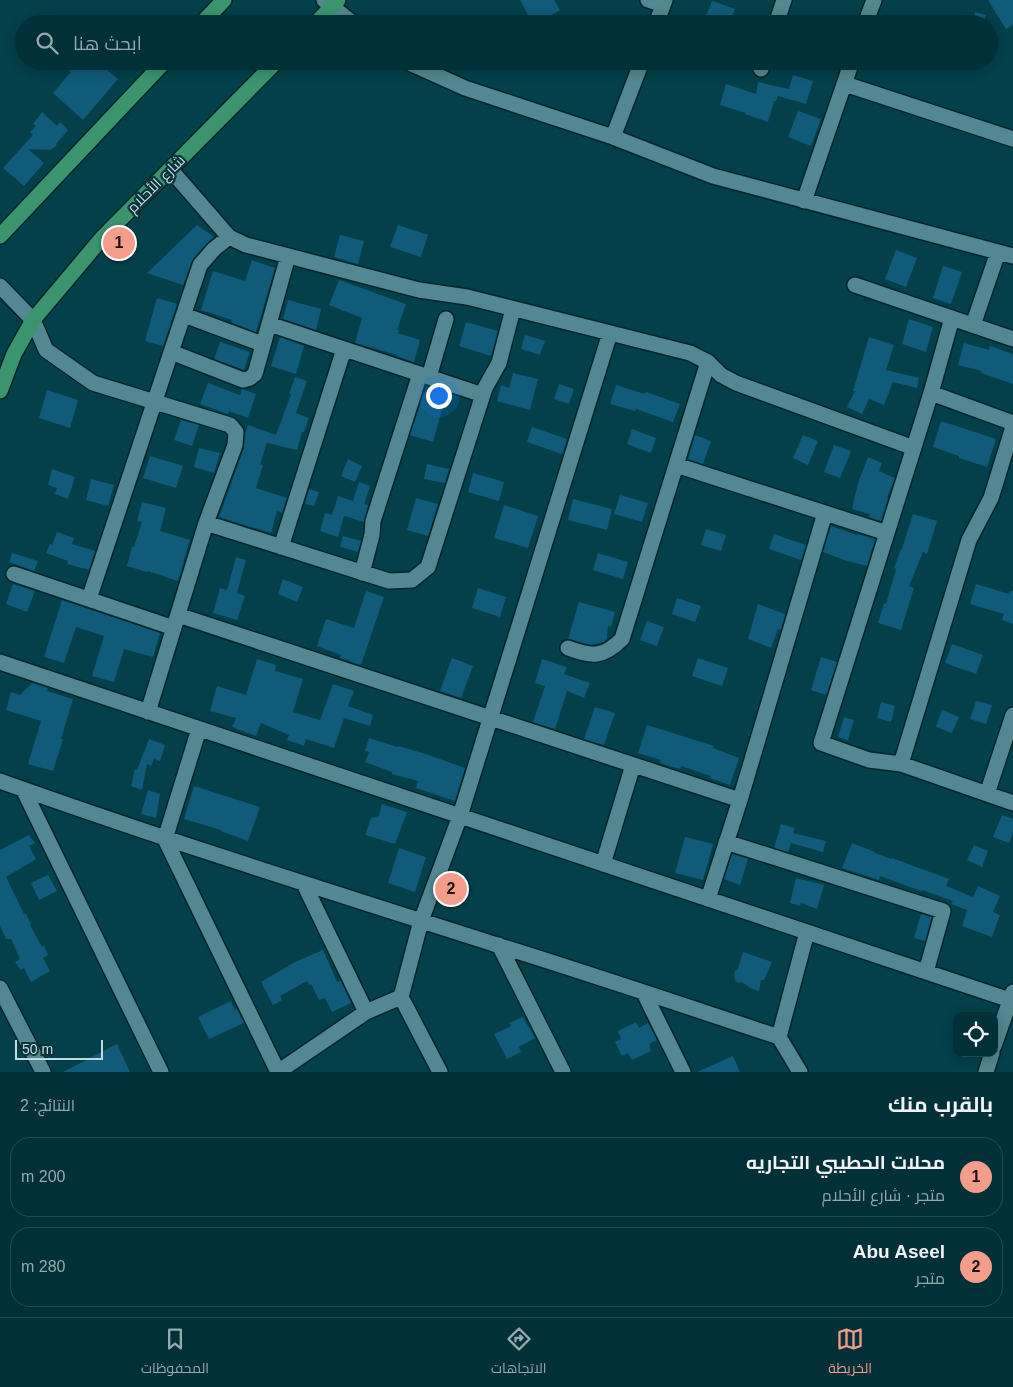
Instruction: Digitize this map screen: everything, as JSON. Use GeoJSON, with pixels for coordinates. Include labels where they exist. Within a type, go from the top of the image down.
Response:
{"type":"FeatureCollection","features":[{"type":"Feature","properties":{"kind":"main road"},"geometry":{"type":"LineString","coordinates":[[210,15],[224,0]]}},
{"type":"Feature","properties":{"kind":"main road"},"geometry":{"type":"LineString","coordinates":[[322,15],[331,2]]}},
{"type":"Feature","properties":{"kind":"main road"},"geometry":{"type":"LineString","coordinates":[[0,236],[157,70]]}},
{"type":"Feature","properties":{"kind":"main road","name":"شارع الأحلام"},"geometry":{"type":"LineString","coordinates":[[0,391],[14,354],[33,320],[102,238],[269,70]]}},
{"type":"Feature","properties":{"kind":"street"},"geometry":{"type":"LineString","coordinates":[[648,0],[664,3],[659,15]]}},
{"type":"Feature","properties":{"kind":"street"},"geometry":{"type":"LineString","coordinates":[[779,15],[784,0]]}},
{"type":"Feature","properties":{"kind":"street"},"geometry":{"type":"LineString","coordinates":[[868,15],[874,0]]}},
{"type":"Feature","properties":{"kind":"street"},"geometry":{"type":"LineString","coordinates":[[331,2],[345,15]]}},
{"type":"Feature","properties":{"kind":"street"},"geometry":{"type":"LineString","coordinates":[[425,70],[466,88],[613,137],[713,176],[1013,256]]}},
{"type":"Feature","properties":{"kind":"street"},"geometry":{"type":"LineString","coordinates":[[613,137],[639,70]]}},
{"type":"Feature","properties":{"kind":"street"},"geometry":{"type":"LineString","coordinates":[[804,201],[849,70]]}},
{"type":"Feature","properties":{"kind":"street"},"geometry":{"type":"LineString","coordinates":[[845,84],[1013,139]]}},
{"type":"Feature","properties":{"kind":"street"},"geometry":{"type":"LineString","coordinates":[[170,170],[229,237],[246,245],[419,290],[468,297],[690,353],[708,362],[721,375],[736,383],[914,448]]}},
{"type":"Feature","properties":{"kind":"street"},"geometry":{"type":"LineString","coordinates":[[89,599],[200,265],[214,249],[229,237]]}},
{"type":"Feature","properties":{"kind":"street"},"geometry":{"type":"LineString","coordinates":[[973,325],[998,252]]}},
{"type":"Feature","properties":{"kind":"street"},"geometry":{"type":"LineString","coordinates":[[171,352],[243,380],[255,374],[288,256]]}},
{"type":"Feature","properties":{"kind":"street"},"geometry":{"type":"LineString","coordinates":[[855,285],[1013,339]]}},
{"type":"Feature","properties":{"kind":"street"},"geometry":{"type":"LineString","coordinates":[[0,286],[33,320],[46,350],[93,382],[230,425],[236,432],[235,445],[206,523],[148,712]]}},
{"type":"Feature","properties":{"kind":"street"},"geometry":{"type":"LineString","coordinates":[[206,523],[390,581],[412,580],[428,567],[485,388],[499,363],[514,309]]}},
{"type":"Feature","properties":{"kind":"street"},"geometry":{"type":"LineString","coordinates":[[184,315],[262,344]]}},
{"type":"Feature","properties":{"kind":"street"},"geometry":{"type":"LineString","coordinates":[[952,318],[888,533],[821,743],[869,760],[900,764],[1013,803]]}},
{"type":"Feature","properties":{"kind":"street"},"geometry":{"type":"LineString","coordinates":[[362,573],[372,535],[373,521],[446,319]]}},
{"type":"Feature","properties":{"kind":"street"},"geometry":{"type":"LineString","coordinates":[[269,324],[483,395]]}},
{"type":"Feature","properties":{"kind":"street"},"geometry":{"type":"LineString","coordinates":[[440,1072],[401,997],[421,921],[460,816],[610,333]]}},
{"type":"Feature","properties":{"kind":"street"},"geometry":{"type":"LineString","coordinates":[[280,547],[344,349]]}},
{"type":"Feature","properties":{"kind":"street"},"geometry":{"type":"LineString","coordinates":[[568,648],[585,654],[599,654],[613,648],[622,639],[708,362]]}},
{"type":"Feature","properties":{"kind":"street"},"geometry":{"type":"LineString","coordinates":[[931,393],[1013,423]]}},
{"type":"Feature","properties":{"kind":"street"},"geometry":{"type":"LineString","coordinates":[[900,764],[969,540],[991,498],[1013,428]]}},
{"type":"Feature","properties":{"kind":"street"},"geometry":{"type":"LineString","coordinates":[[676,465],[888,533]]}},
{"type":"Feature","properties":{"kind":"street"},"geometry":{"type":"LineString","coordinates":[[708,899],[740,800],[825,513]]}},
{"type":"Feature","properties":{"kind":"street"},"geometry":{"type":"LineString","coordinates":[[14,574],[89,599],[176,621],[490,718],[740,800]]}},
{"type":"Feature","properties":{"kind":"street"},"geometry":{"type":"LineString","coordinates":[[0,662],[926,972],[1011,995],[998,1034]]}},
{"type":"Feature","properties":{"kind":"street"},"geometry":{"type":"LineString","coordinates":[[987,794],[1013,714]]}},
{"type":"Feature","properties":{"kind":"street"},"geometry":{"type":"LineString","coordinates":[[199,729],[165,838],[278,1072],[366,1012],[401,997]]}},
{"type":"Feature","properties":{"kind":"street"},"geometry":{"type":"LineString","coordinates":[[602,864],[633,765]]}},
{"type":"Feature","properties":{"kind":"street"},"geometry":{"type":"LineString","coordinates":[[0,781],[304,884],[499,945],[779,1037],[800,1072]]}},
{"type":"Feature","properties":{"kind":"street"},"geometry":{"type":"LineString","coordinates":[[23,790],[162,1072]]}},
{"type":"Feature","properties":{"kind":"street"},"geometry":{"type":"LineString","coordinates":[[726,842],[943,911],[926,972]]}},
{"type":"Feature","properties":{"kind":"street"},"geometry":{"type":"LineString","coordinates":[[304,884],[366,1012]]}},
{"type":"Feature","properties":{"kind":"street"},"geometry":{"type":"LineString","coordinates":[[779,1037],[806,932]]}},
{"type":"Feature","properties":{"kind":"street"},"geometry":{"type":"LineString","coordinates":[[499,945],[563,1072]]}},
{"type":"Feature","properties":{"kind":"street"},"geometry":{"type":"LineString","coordinates":[[0,988],[43,1072]]}},
{"type":"Feature","properties":{"kind":"street"},"geometry":{"type":"LineString","coordinates":[[644,992],[683,1072]]}},
{"type":"Feature","properties":{"kind":"street"},"geometry":{"type":"LineString","coordinates":[[986,1072],[991,1057]]}},
{"type":"Feature","properties":{"kind":"building"},"geometry":{"type":"Polygon","coordinates":[[[520,0],[554,0],[560,10],[551,15],[528,15],[520,0]]]}},
{"type":"Feature","properties":{"kind":"building"},"geometry":{"type":"Polygon","coordinates":[[[988,0],[1013,0],[1013,25],[1006,29],[988,0]]]}},
{"type":"Feature","properties":{"kind":"building"},"geometry":{"type":"Polygon","coordinates":[[[712,1],[735,9],[733,15],[707,15],[712,1]]]}},
{"type":"Feature","properties":{"kind":"building"},"geometry":{"type":"Polygon","coordinates":[[[975,12],[986,15],[974,15],[975,12]]]}},
{"type":"Feature","properties":{"kind":"building"},"geometry":{"type":"Polygon","coordinates":[[[69,70],[107,70],[118,79],[83,120],[53,93],[71,72],[69,70]]]}},
{"type":"Feature","properties":{"kind":"building"},"geometry":{"type":"Polygon","coordinates":[[[793,75],[813,81],[806,104],[778,96],[776,101],[774,101],[768,122],[720,105],[726,84],[756,94],[758,82],[789,89],[793,75]]]}},
{"type":"Feature","properties":{"kind":"building"},"geometry":{"type":"Polygon","coordinates":[[[798,111],[821,119],[811,146],[788,137],[798,111]]]}},
{"type":"Feature","properties":{"kind":"building"},"geometry":{"type":"Polygon","coordinates":[[[42,112],[57,126],[60,122],[68,130],[56,146],[50,150],[28,149],[44,163],[24,186],[3,168],[33,135],[30,132],[36,126],[33,124],[42,112]]]}},
{"type":"Feature","properties":{"kind":"building"},"geometry":{"type":"Polygon","coordinates":[[[197,225],[214,237],[193,259],[183,285],[147,273],[197,225]]]}},
{"type":"Feature","properties":{"kind":"building"},"geometry":{"type":"Polygon","coordinates":[[[398,225],[428,235],[421,257],[390,247],[398,225]]]}},
{"type":"Feature","properties":{"kind":"building"},"geometry":{"type":"Polygon","coordinates":[[[340,235],[364,241],[358,264],[334,257],[340,235]]]}},
{"type":"Feature","properties":{"kind":"building"},"geometry":{"type":"Polygon","coordinates":[[[896,250],[917,258],[906,287],[885,279],[896,250]]]}},
{"type":"Feature","properties":{"kind":"building"},"geometry":{"type":"Polygon","coordinates":[[[252,260],[275,268],[256,332],[231,322],[232,320],[201,310],[213,271],[245,281],[252,260]]]}},
{"type":"Feature","properties":{"kind":"building"},"geometry":{"type":"Polygon","coordinates":[[[943,266],[962,272],[951,304],[933,298],[943,266]]]}},
{"type":"Feature","properties":{"kind":"building"},"geometry":{"type":"Polygon","coordinates":[[[339,280],[406,304],[397,330],[399,330],[398,333],[420,340],[414,362],[355,343],[362,318],[329,305],[339,280]]]}},
{"type":"Feature","properties":{"kind":"building"},"geometry":{"type":"Polygon","coordinates":[[[157,298],[177,304],[163,346],[145,341],[157,298]]]}},
{"type":"Feature","properties":{"kind":"building"},"geometry":{"type":"Polygon","coordinates":[[[288,300],[321,309],[316,330],[283,319],[288,300]]]}},
{"type":"Feature","properties":{"kind":"building"},"geometry":{"type":"Polygon","coordinates":[[[909,319],[933,327],[926,352],[902,344],[909,319]]]}},
{"type":"Feature","properties":{"kind":"building"},"geometry":{"type":"Polygon","coordinates":[[[466,322],[498,331],[491,356],[459,346],[466,322]]]}},
{"type":"Feature","properties":{"kind":"building"},"geometry":{"type":"Polygon","coordinates":[[[525,335],[545,341],[540,355],[521,349],[525,335]]]}},
{"type":"Feature","properties":{"kind":"building"},"geometry":{"type":"Polygon","coordinates":[[[280,337],[304,346],[296,374],[271,366],[280,337]]]}},
{"type":"Feature","properties":{"kind":"building"},"geometry":{"type":"Polygon","coordinates":[[[869,337],[894,345],[886,370],[919,378],[917,388],[893,382],[884,405],[869,399],[862,414],[847,407],[855,391],[853,391],[869,337]]]}},
{"type":"Feature","properties":{"kind":"building"},"geometry":{"type":"Polygon","coordinates":[[[220,342],[250,352],[244,370],[214,359],[220,342]]]}},
{"type":"Feature","properties":{"kind":"building"},"geometry":{"type":"Polygon","coordinates":[[[964,343],[989,350],[990,346],[1013,354],[1013,384],[981,373],[982,371],[958,365],[964,343]]]}},
{"type":"Feature","properties":{"kind":"building"},"geometry":{"type":"Polygon","coordinates":[[[513,373],[538,379],[530,410],[497,401],[501,385],[509,388],[513,373]]]}},
{"type":"Feature","properties":{"kind":"building"},"geometry":{"type":"Polygon","coordinates":[[[295,377],[307,381],[296,413],[309,418],[304,432],[302,432],[297,450],[267,443],[260,464],[263,465],[256,488],[287,498],[282,513],[277,511],[271,533],[219,517],[244,448],[248,425],[276,435],[295,377]]]}},
{"type":"Feature","properties":{"kind":"building"},"geometry":{"type":"Polygon","coordinates":[[[208,383],[240,395],[242,389],[256,394],[248,418],[229,411],[228,414],[200,404],[208,383]]]}},
{"type":"Feature","properties":{"kind":"building"},"geometry":{"type":"Polygon","coordinates":[[[559,384],[574,389],[569,404],[554,399],[559,384]]]}},
{"type":"Feature","properties":{"kind":"building"},"geometry":{"type":"Polygon","coordinates":[[[616,385],[645,394],[646,392],[680,404],[673,422],[636,409],[635,411],[610,404],[616,385]]]}},
{"type":"Feature","properties":{"kind":"building"},"geometry":{"type":"Polygon","coordinates":[[[47,390],[78,400],[70,428],[39,418],[47,390]]]}},
{"type":"Feature","properties":{"kind":"building"},"geometry":{"type":"Polygon","coordinates":[[[424,392],[445,398],[433,442],[410,435],[424,392]]]}},
{"type":"Feature","properties":{"kind":"building"},"geometry":{"type":"Polygon","coordinates":[[[181,420],[199,425],[192,446],[174,440],[181,420]]]}},
{"type":"Feature","properties":{"kind":"building"},"geometry":{"type":"Polygon","coordinates":[[[941,421],[996,439],[987,467],[933,447],[941,421]]]}},
{"type":"Feature","properties":{"kind":"building"},"geometry":{"type":"Polygon","coordinates":[[[532,427],[567,439],[562,454],[527,442],[532,427]]]}},
{"type":"Feature","properties":{"kind":"building"},"geometry":{"type":"Polygon","coordinates":[[[632,429],[656,438],[651,453],[627,444],[632,429]]]}},
{"type":"Feature","properties":{"kind":"building"},"geometry":{"type":"Polygon","coordinates":[[[695,435],[711,441],[703,464],[688,459],[695,435]]]}},
{"type":"Feature","properties":{"kind":"building"},"geometry":{"type":"Polygon","coordinates":[[[803,435],[818,441],[808,465],[793,458],[803,435]]]}},
{"type":"Feature","properties":{"kind":"building"},"geometry":{"type":"Polygon","coordinates":[[[834,445],[851,451],[840,478],[824,472],[834,445]]]}},
{"type":"Feature","properties":{"kind":"building"},"geometry":{"type":"Polygon","coordinates":[[[199,448],[220,453],[214,473],[194,467],[199,448]]]}},
{"type":"Feature","properties":{"kind":"building"},"geometry":{"type":"Polygon","coordinates":[[[150,456],[183,466],[176,488],[143,478],[150,456]]]}},
{"type":"Feature","properties":{"kind":"building"},"geometry":{"type":"Polygon","coordinates":[[[868,457],[882,463],[879,471],[895,478],[881,521],[869,517],[870,514],[852,509],[858,483],[868,457]]]}},
{"type":"Feature","properties":{"kind":"building"},"geometry":{"type":"Polygon","coordinates":[[[348,459],[362,466],[355,482],[341,476],[348,459]]]}},
{"type":"Feature","properties":{"kind":"building"},"geometry":{"type":"Polygon","coordinates":[[[427,464],[449,469],[445,483],[424,479],[427,464]]]}},
{"type":"Feature","properties":{"kind":"building"},"geometry":{"type":"Polygon","coordinates":[[[52,469],[75,477],[68,499],[55,494],[57,488],[48,485],[52,469]]]}},
{"type":"Feature","properties":{"kind":"building"},"geometry":{"type":"Polygon","coordinates":[[[473,473],[504,482],[499,501],[468,492],[473,473]]]}},
{"type":"Feature","properties":{"kind":"building"},"geometry":{"type":"Polygon","coordinates":[[[91,479],[114,485],[108,506],[86,500],[91,479]]]}},
{"type":"Feature","properties":{"kind":"building"},"geometry":{"type":"Polygon","coordinates":[[[359,482],[370,486],[364,504],[368,505],[364,522],[344,516],[338,537],[320,531],[325,513],[332,515],[338,496],[353,501],[359,482]]]}},
{"type":"Feature","properties":{"kind":"building"},"geometry":{"type":"Polygon","coordinates":[[[309,489],[319,492],[314,506],[305,504],[309,489]]]}},
{"type":"Feature","properties":{"kind":"building"},"geometry":{"type":"Polygon","coordinates":[[[620,495],[648,503],[642,522],[614,514],[620,495]]]}},
{"type":"Feature","properties":{"kind":"building"},"geometry":{"type":"Polygon","coordinates":[[[416,498],[438,504],[428,536],[407,530],[416,498]]]}},
{"type":"Feature","properties":{"kind":"building"},"geometry":{"type":"Polygon","coordinates":[[[573,499],[612,509],[607,530],[568,520],[573,499]]]}},
{"type":"Feature","properties":{"kind":"building"},"geometry":{"type":"Polygon","coordinates":[[[142,502],[166,508],[160,531],[190,540],[178,581],[127,566],[142,522],[137,521],[142,502]]]}},
{"type":"Feature","properties":{"kind":"building"},"geometry":{"type":"Polygon","coordinates":[[[504,505],[538,516],[528,548],[494,538],[504,505]]]}},
{"type":"Feature","properties":{"kind":"building"},"geometry":{"type":"Polygon","coordinates":[[[913,514],[937,521],[927,554],[923,552],[909,586],[914,588],[901,630],[878,623],[884,603],[886,604],[896,569],[894,568],[913,514]]]}},
{"type":"Feature","properties":{"kind":"building"},"geometry":{"type":"Polygon","coordinates":[[[831,526],[875,539],[867,566],[823,552],[831,526]]]}},
{"type":"Feature","properties":{"kind":"building"},"geometry":{"type":"Polygon","coordinates":[[[706,529],[726,535],[721,551],[701,545],[706,529]]]}},
{"type":"Feature","properties":{"kind":"building"},"geometry":{"type":"Polygon","coordinates":[[[57,532],[74,538],[72,544],[95,551],[89,570],[67,564],[68,561],[46,553],[50,544],[52,545],[57,532]]]}},
{"type":"Feature","properties":{"kind":"building"},"geometry":{"type":"Polygon","coordinates":[[[774,534],[806,545],[801,560],[769,549],[774,534]]]}},
{"type":"Feature","properties":{"kind":"building"},"geometry":{"type":"Polygon","coordinates":[[[343,536],[361,541],[358,552],[340,547],[343,536]]]}},
{"type":"Feature","properties":{"kind":"building"},"geometry":{"type":"Polygon","coordinates":[[[12,553],[38,561],[34,571],[9,562],[12,553]]]}},
{"type":"Feature","properties":{"kind":"building"},"geometry":{"type":"Polygon","coordinates":[[[598,553],[628,562],[623,579],[593,570],[598,553]]]}},
{"type":"Feature","properties":{"kind":"building"},"geometry":{"type":"Polygon","coordinates":[[[236,557],[246,560],[237,593],[245,596],[237,620],[213,613],[220,588],[227,590],[236,557]]]}},
{"type":"Feature","properties":{"kind":"building"},"geometry":{"type":"Polygon","coordinates":[[[283,579],[303,587],[297,602],[278,594],[283,579]]]}},
{"type":"Feature","properties":{"kind":"building"},"geometry":{"type":"Polygon","coordinates":[[[13,584],[35,591],[27,612],[6,604],[13,584]]]}},
{"type":"Feature","properties":{"kind":"building"},"geometry":{"type":"Polygon","coordinates":[[[976,584],[1009,594],[1010,591],[1013,591],[1013,624],[1002,620],[1004,614],[970,604],[976,584]]]}},
{"type":"Feature","properties":{"kind":"building"},"geometry":{"type":"Polygon","coordinates":[[[478,588],[506,597],[500,617],[472,608],[478,588]]]}},
{"type":"Feature","properties":{"kind":"building"},"geometry":{"type":"Polygon","coordinates":[[[366,591],[384,597],[361,665],[340,658],[341,655],[317,646],[326,619],[354,628],[366,591]]]}},
{"type":"Feature","properties":{"kind":"building"},"geometry":{"type":"Polygon","coordinates":[[[677,598],[701,606],[695,622],[672,614],[677,598]]]}},
{"type":"Feature","properties":{"kind":"building"},"geometry":{"type":"Polygon","coordinates":[[[62,600],[160,633],[153,657],[124,649],[114,682],[92,676],[104,636],[76,627],[64,663],[44,657],[62,600]]]}},
{"type":"Feature","properties":{"kind":"building"},"geometry":{"type":"Polygon","coordinates":[[[579,602],[615,612],[611,627],[608,626],[607,638],[604,642],[591,645],[568,639],[579,602]]]}},
{"type":"Feature","properties":{"kind":"building"},"geometry":{"type":"Polygon","coordinates":[[[758,604],[785,614],[781,630],[778,629],[771,648],[748,639],[758,604]]]}},
{"type":"Feature","properties":{"kind":"building"},"geometry":{"type":"Polygon","coordinates":[[[647,621],[664,627],[657,646],[640,640],[647,621]]]}},
{"type":"Feature","properties":{"kind":"building"},"geometry":{"type":"Polygon","coordinates":[[[952,644],[983,655],[976,674],[945,663],[952,644]]]}},
{"type":"Feature","properties":{"kind":"building"},"geometry":{"type":"Polygon","coordinates":[[[821,657],[837,662],[826,695],[811,690],[821,657]]]}},
{"type":"Feature","properties":{"kind":"building"},"geometry":{"type":"Polygon","coordinates":[[[452,658],[473,666],[461,698],[440,691],[452,658]]]}},
{"type":"Feature","properties":{"kind":"building"},"geometry":{"type":"Polygon","coordinates":[[[698,658],[728,668],[722,686],[692,676],[698,658]]]}},
{"type":"Feature","properties":{"kind":"building"},"geometry":{"type":"Polygon","coordinates":[[[257,659],[276,665],[275,671],[303,679],[293,712],[320,720],[333,684],[354,691],[348,706],[373,715],[370,726],[344,718],[334,748],[306,739],[304,746],[287,740],[289,735],[261,723],[256,736],[232,727],[236,718],[210,711],[217,686],[246,695],[257,659]]]}},
{"type":"Feature","properties":{"kind":"building"},"geometry":{"type":"Polygon","coordinates":[[[542,659],[567,667],[564,674],[590,683],[584,698],[567,691],[555,729],[533,722],[545,686],[535,683],[542,659]]]}},
{"type":"Feature","properties":{"kind":"building"},"geometry":{"type":"Polygon","coordinates":[[[32,683],[48,688],[47,691],[73,699],[53,771],[28,764],[41,721],[6,710],[11,692],[20,695],[32,683]]]}},
{"type":"Feature","properties":{"kind":"building"},"geometry":{"type":"Polygon","coordinates":[[[976,701],[992,705],[986,724],[970,719],[976,701]]]}},
{"type":"Feature","properties":{"kind":"building"},"geometry":{"type":"Polygon","coordinates":[[[881,702],[895,706],[891,722],[877,718],[881,702]]]}},
{"type":"Feature","properties":{"kind":"building"},"geometry":{"type":"Polygon","coordinates":[[[595,707],[615,713],[604,745],[584,739],[595,707]]]}},
{"type":"Feature","properties":{"kind":"building"},"geometry":{"type":"Polygon","coordinates":[[[942,710],[959,717],[952,733],[936,727],[942,710]]]}},
{"type":"Feature","properties":{"kind":"building"},"geometry":{"type":"Polygon","coordinates":[[[844,717],[854,720],[848,740],[838,737],[844,717]]]}},
{"type":"Feature","properties":{"kind":"building"},"geometry":{"type":"Polygon","coordinates":[[[647,725],[714,746],[713,748],[739,758],[730,785],[710,778],[711,776],[681,766],[680,769],[660,763],[661,760],[638,753],[647,725]]]}},
{"type":"Feature","properties":{"kind":"building"},"geometry":{"type":"Polygon","coordinates":[[[369,738],[426,754],[465,768],[455,801],[416,788],[418,781],[392,774],[392,772],[365,762],[369,752],[365,751],[369,738]]]}},
{"type":"Feature","properties":{"kind":"building"},"geometry":{"type":"Polygon","coordinates":[[[149,739],[165,745],[160,761],[154,759],[151,766],[147,764],[142,790],[131,786],[135,769],[137,770],[149,739]]]}},
{"type":"Feature","properties":{"kind":"building"},"geometry":{"type":"Polygon","coordinates":[[[194,786],[260,807],[248,841],[221,830],[184,819],[194,786]]]}},
{"type":"Feature","properties":{"kind":"building"},"geometry":{"type":"Polygon","coordinates":[[[148,790],[160,794],[156,818],[141,814],[148,790]]]}},
{"type":"Feature","properties":{"kind":"building"},"geometry":{"type":"Polygon","coordinates":[[[382,804],[407,812],[395,844],[365,835],[371,818],[379,816],[382,804]]]}},
{"type":"Feature","properties":{"kind":"building"},"geometry":{"type":"Polygon","coordinates":[[[1002,815],[1013,819],[1013,833],[1009,843],[993,837],[1002,815]]]}},
{"type":"Feature","properties":{"kind":"building"},"geometry":{"type":"Polygon","coordinates":[[[781,824],[795,828],[793,833],[826,841],[823,852],[791,843],[788,852],[774,848],[781,824]]]}},
{"type":"Feature","properties":{"kind":"building"},"geometry":{"type":"Polygon","coordinates":[[[29,835],[35,843],[29,846],[36,859],[6,877],[24,914],[26,914],[30,925],[48,955],[43,958],[50,971],[31,982],[24,968],[21,970],[15,962],[20,959],[11,939],[6,939],[0,926],[0,850],[29,835]]]}},
{"type":"Feature","properties":{"kind":"building"},"geometry":{"type":"Polygon","coordinates":[[[685,837],[713,844],[703,880],[675,873],[685,837]]]}},
{"type":"Feature","properties":{"kind":"building"},"geometry":{"type":"Polygon","coordinates":[[[852,843],[949,879],[946,886],[973,897],[978,886],[1000,896],[993,912],[1000,915],[992,937],[962,926],[967,910],[951,904],[953,901],[880,876],[879,880],[842,868],[852,843]]]}},
{"type":"Feature","properties":{"kind":"building"},"geometry":{"type":"Polygon","coordinates":[[[974,845],[988,851],[982,867],[967,860],[974,845]]]}},
{"type":"Feature","properties":{"kind":"building"},"geometry":{"type":"Polygon","coordinates":[[[399,848],[426,857],[415,892],[388,883],[399,848]]]}},
{"type":"Feature","properties":{"kind":"building"},"geometry":{"type":"Polygon","coordinates":[[[732,854],[748,859],[740,885],[724,879],[732,854]]]}},
{"type":"Feature","properties":{"kind":"building"},"geometry":{"type":"Polygon","coordinates":[[[48,875],[57,891],[39,900],[31,883],[48,875]]]}},
{"type":"Feature","properties":{"kind":"building"},"geometry":{"type":"Polygon","coordinates":[[[796,878],[824,885],[817,909],[801,903],[800,906],[790,903],[796,878]]]}},
{"type":"Feature","properties":{"kind":"building"},"geometry":{"type":"Polygon","coordinates":[[[921,914],[932,917],[925,941],[914,938],[921,914]]]}},
{"type":"Feature","properties":{"kind":"building"},"geometry":{"type":"Polygon","coordinates":[[[323,950],[337,982],[341,981],[351,1003],[332,1012],[325,998],[319,1000],[311,984],[309,985],[307,981],[280,996],[282,1000],[273,1005],[261,982],[295,962],[323,950]]]}},
{"type":"Feature","properties":{"kind":"building"},"geometry":{"type":"Polygon","coordinates":[[[743,952],[772,962],[764,980],[761,980],[759,991],[735,980],[735,971],[738,969],[743,952]]]}},
{"type":"Feature","properties":{"kind":"building"},"geometry":{"type":"Polygon","coordinates":[[[231,1001],[244,1023],[209,1039],[198,1017],[231,1001]]]}},
{"type":"Feature","properties":{"kind":"building"},"geometry":{"type":"Polygon","coordinates":[[[523,1017],[535,1038],[519,1047],[521,1052],[507,1059],[494,1034],[511,1026],[509,1023],[523,1017]]]}},
{"type":"Feature","properties":{"kind":"building"},"geometry":{"type":"Polygon","coordinates":[[[636,1022],[639,1028],[648,1023],[657,1040],[649,1044],[651,1051],[632,1060],[628,1053],[622,1056],[615,1042],[621,1039],[618,1031],[636,1022]]]}},
{"type":"Feature","properties":{"kind":"building"},"geometry":{"type":"Polygon","coordinates":[[[117,1044],[130,1072],[63,1072],[117,1044]]]}},
{"type":"Feature","properties":{"kind":"building"},"geometry":{"type":"Polygon","coordinates":[[[733,1056],[740,1072],[697,1072],[733,1056]]]}},
{"type":"Feature","properties":{"kind":"place","name":"محلات الحطيبي التجاريه"},"geometry":{"type":"Point","coordinates":[119,243]}},
{"type":"Feature","properties":{"kind":"place","name":"Abu Aseel"},"geometry":{"type":"Point","coordinates":[451,889]}}]}
